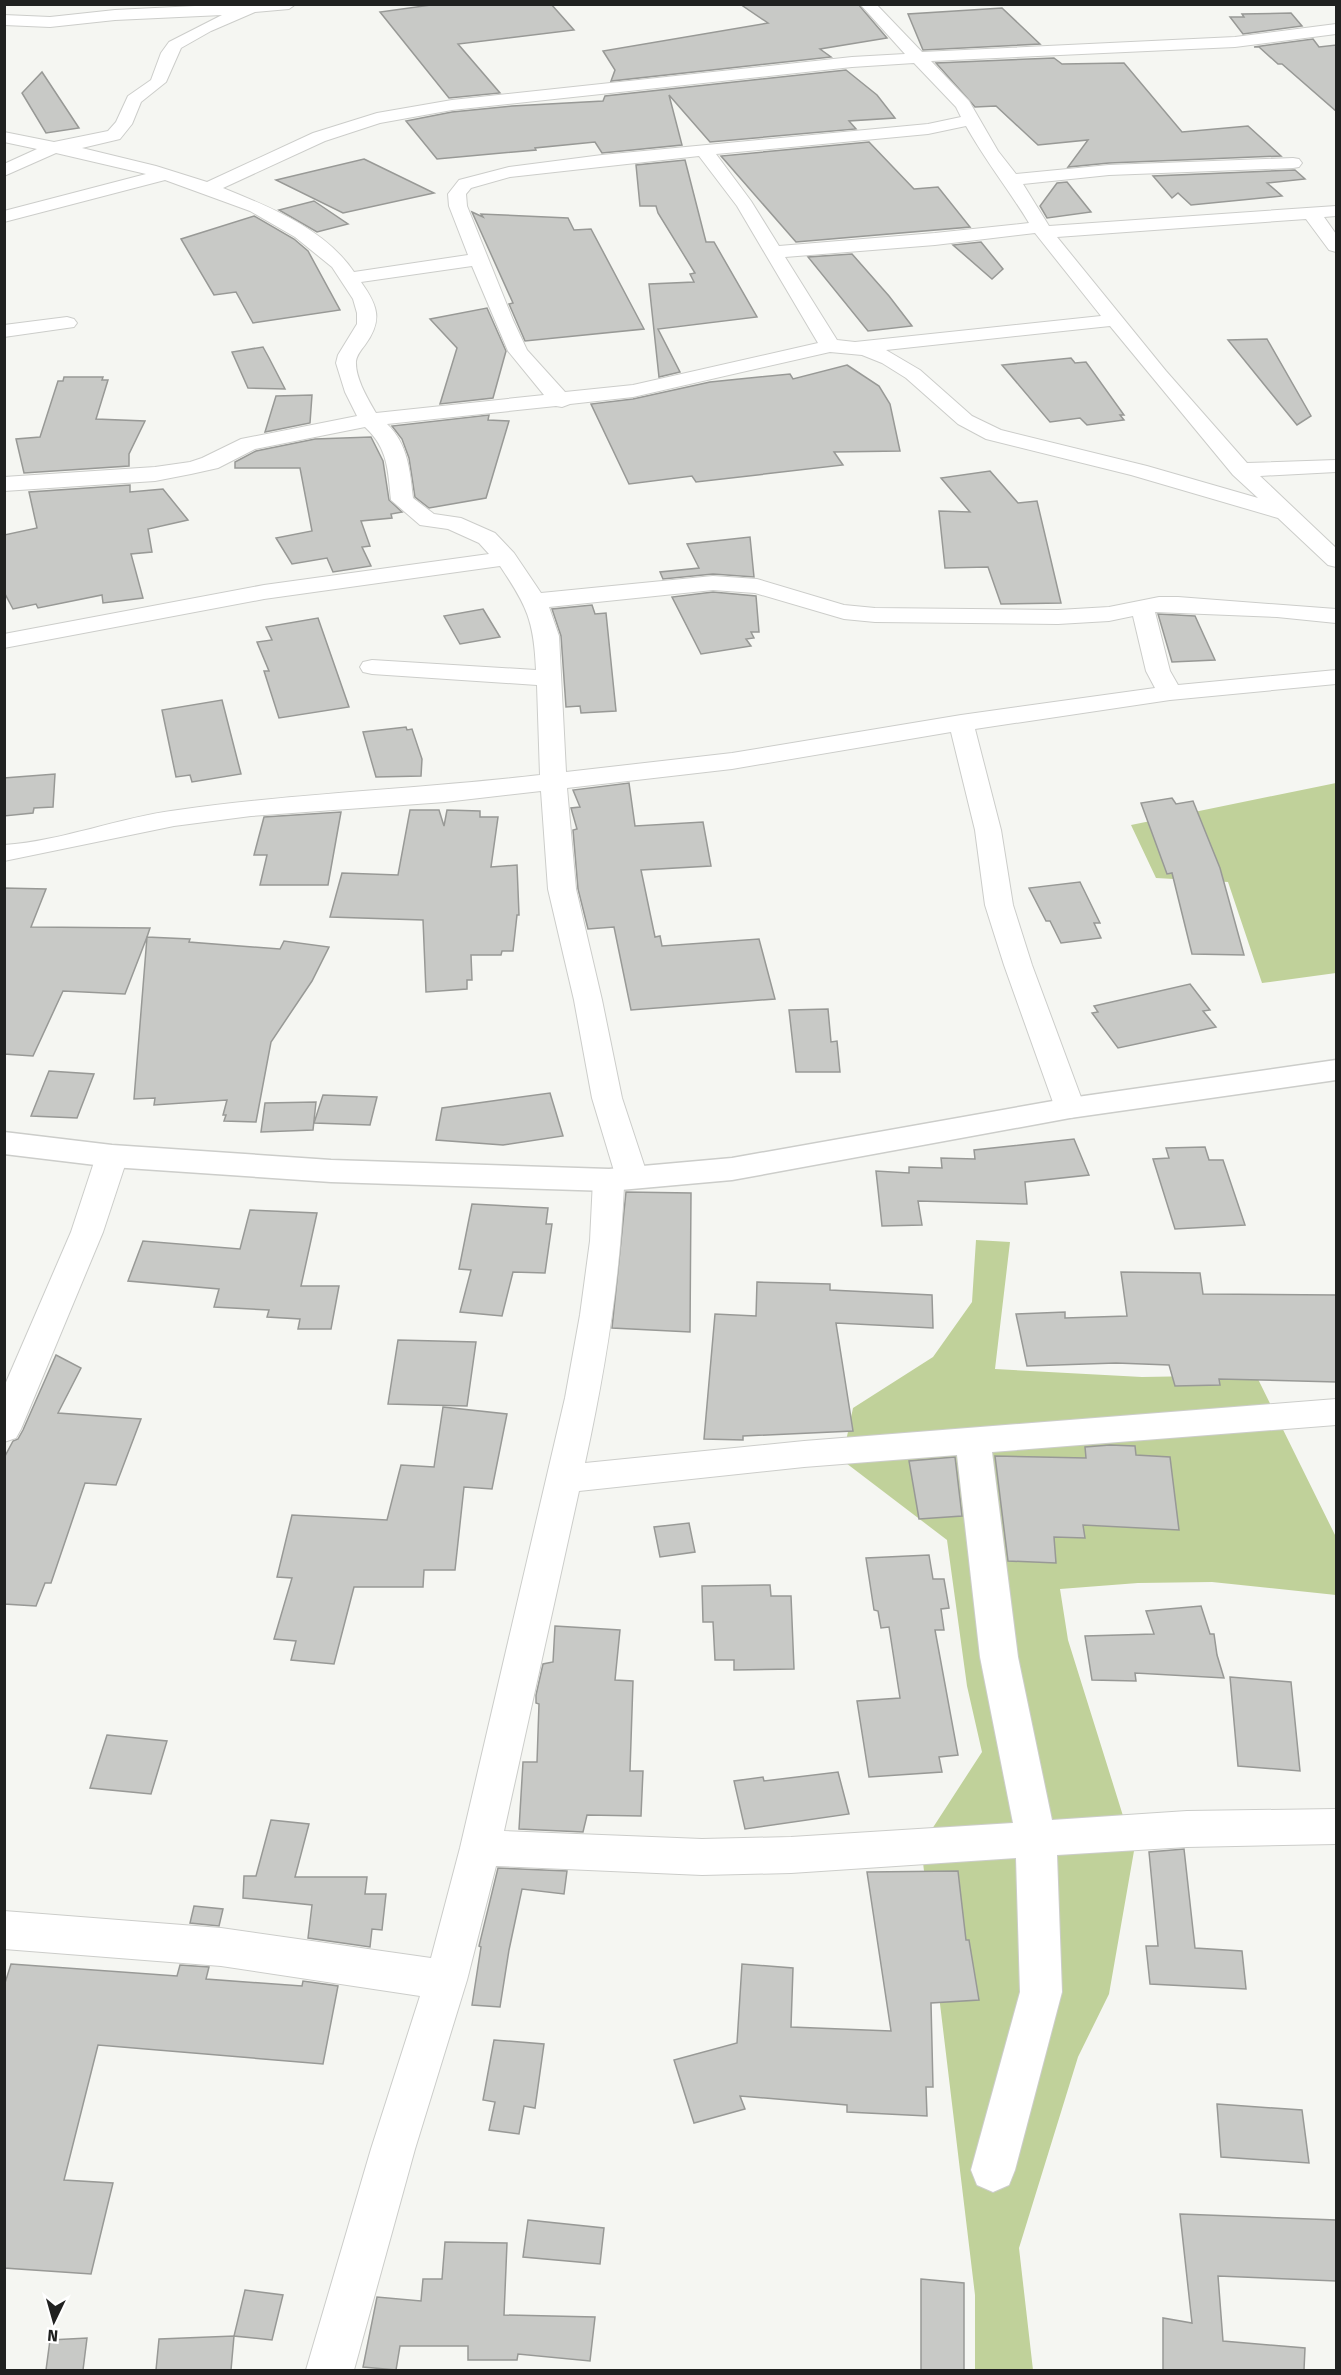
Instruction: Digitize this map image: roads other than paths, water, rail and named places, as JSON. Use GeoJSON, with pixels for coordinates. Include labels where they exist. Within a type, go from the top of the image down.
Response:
{"type":"FeatureCollection","features":[{"type":"Feature","properties":{"kind":"street"},"geometry":{"type":"LineString","coordinates":[[4,20],[51,22],[149,9],[251,8],[289,4]]}},
{"type":"Feature","properties":{"kind":"street"},"geometry":{"type":"LineString","coordinates":[[867,4],[963,105],[981,138],[1042,229],[1114,320],[1241,470],[1336,560]]}},
{"type":"Feature","properties":{"kind":"street"},"geometry":{"type":"LineString","coordinates":[[4,157],[90,142],[114,135],[124,124],[134,100],[158,82],[169,52],[175,45],[251,8]]}},
{"type":"Feature","properties":{"kind":"street"},"geometry":{"type":"LineString","coordinates":[[209,188],[319,137],[377,118],[464,104],[916,56],[1234,42],[1336,29]]}},
{"type":"Feature","properties":{"kind":"street"},"geometry":{"type":"LineString","coordinates":[[562,401],[539,378],[518,351],[503,320],[458,207],[457,194],[465,184],[509,172],[624,158],[928,129],[972,120]]}},
{"type":"Feature","properties":{"kind":"street"},"geometry":{"type":"LineString","coordinates":[[928,129],[981,138]]}},
{"type":"Feature","properties":{"kind":"street"},"geometry":{"type":"LineString","coordinates":[[4,137],[55,147],[209,188],[270,214],[322,249],[352,278],[364,302],[369,319],[363,335],[347,354],[345,362],[347,372],[370,420],[388,437],[397,463],[402,500],[428,520],[453,523],[487,538],[506,558],[535,601],[548,636],[553,780],[562,889],[588,1000],[620,1178],[606,1241],[597,1315],[582,1398],[480,1848],[446,1980],[393,2149],[330,2370]]}},
{"type":"Feature","properties":{"kind":"street"},"geometry":{"type":"LineString","coordinates":[[4,171],[55,147]]}},
{"type":"Feature","properties":{"kind":"street"},"geometry":{"type":"LineString","coordinates":[[705,152],[745,205],[830,346]]}},
{"type":"Feature","properties":{"kind":"street"},"geometry":{"type":"LineString","coordinates":[[1011,180],[1121,169],[1293,163]]}},
{"type":"Feature","properties":{"kind":"street"},"geometry":{"type":"LineString","coordinates":[[4,217],[164,175]]}},
{"type":"Feature","properties":{"kind":"street"},"geometry":{"type":"LineString","coordinates":[[772,252],[1042,229],[1336,211]]}},
{"type":"Feature","properties":{"kind":"street"},"geometry":{"type":"LineString","coordinates":[[1311,213],[1336,246]]}},
{"type":"Feature","properties":{"kind":"street"},"geometry":{"type":"LineString","coordinates":[[352,278],[480,259]]}},
{"type":"Feature","properties":{"kind":"street"},"geometry":{"type":"LineString","coordinates":[[4,484],[155,474],[191,468],[210,463],[249,444],[370,420],[562,401],[633,391],[830,346],[855,347],[1114,320]]}},
{"type":"Feature","properties":{"kind":"street"},"geometry":{"type":"LineString","coordinates":[[4,331],[67,322]]}},
{"type":"Feature","properties":{"kind":"street"},"geometry":{"type":"LineString","coordinates":[[855,347],[889,356],[909,369],[964,420],[987,431],[1022,443],[1092,458],[1283,512]]}},
{"type":"Feature","properties":{"kind":"street"},"geometry":{"type":"LineString","coordinates":[[1241,470],[1336,466]]}},
{"type":"Feature","properties":{"kind":"street"},"geometry":{"type":"LineString","coordinates":[[4,641],[264,592],[506,558]]}},
{"type":"Feature","properties":{"kind":"street"},"geometry":{"type":"LineString","coordinates":[[535,601],[713,583],[738,583],[767,588],[844,612],[875,615],[1058,617],[1109,614],[1142,607],[1199,604],[1336,616]]}},
{"type":"Feature","properties":{"kind":"street"},"geometry":{"type":"LineString","coordinates":[[1142,607],[1158,671],[1170,693]]}},
{"type":"Feature","properties":{"kind":"street"},"geometry":{"type":"LineString","coordinates":[[372,667],[548,678]]}},
{"type":"Feature","properties":{"kind":"street"},"geometry":{"type":"LineString","coordinates":[[4,853],[18,852],[174,818],[251,808],[446,794],[732,761],[961,723],[1170,693],[1336,677]]}},
{"type":"Feature","properties":{"kind":"street"},"geometry":{"type":"LineString","coordinates":[[961,723],[988,830],[999,906],[1070,1108]]}},
{"type":"Feature","properties":{"kind":"street"},"geometry":{"type":"LineString","coordinates":[[4,1143],[112,1156],[332,1171],[620,1178],[732,1169],[1070,1108],[1335,1073]]}},
{"type":"Feature","properties":{"kind":"street"},"geometry":{"type":"LineString","coordinates":[[4,1429],[87,1232],[112,1156]]}},
{"type":"Feature","properties":{"kind":"street"},"geometry":{"type":"LineString","coordinates":[[562,1479],[804,1454],[1336,1412]]}},
{"type":"Feature","properties":{"kind":"street"},"geometry":{"type":"LineString","coordinates":[[973,1441],[999,1657],[1036,1839],[1041,1992],[993,2170]]}},
{"type":"Feature","properties":{"kind":"street"},"geometry":{"type":"LineString","coordinates":[[480,1848],[724,1857],[791,1855],[1187,1829],[1336,1827]]}},
{"type":"Feature","properties":{"kind":"street"},"geometry":{"type":"LineString","coordinates":[[4,1930],[221,1947],[446,1980]]}}]}
